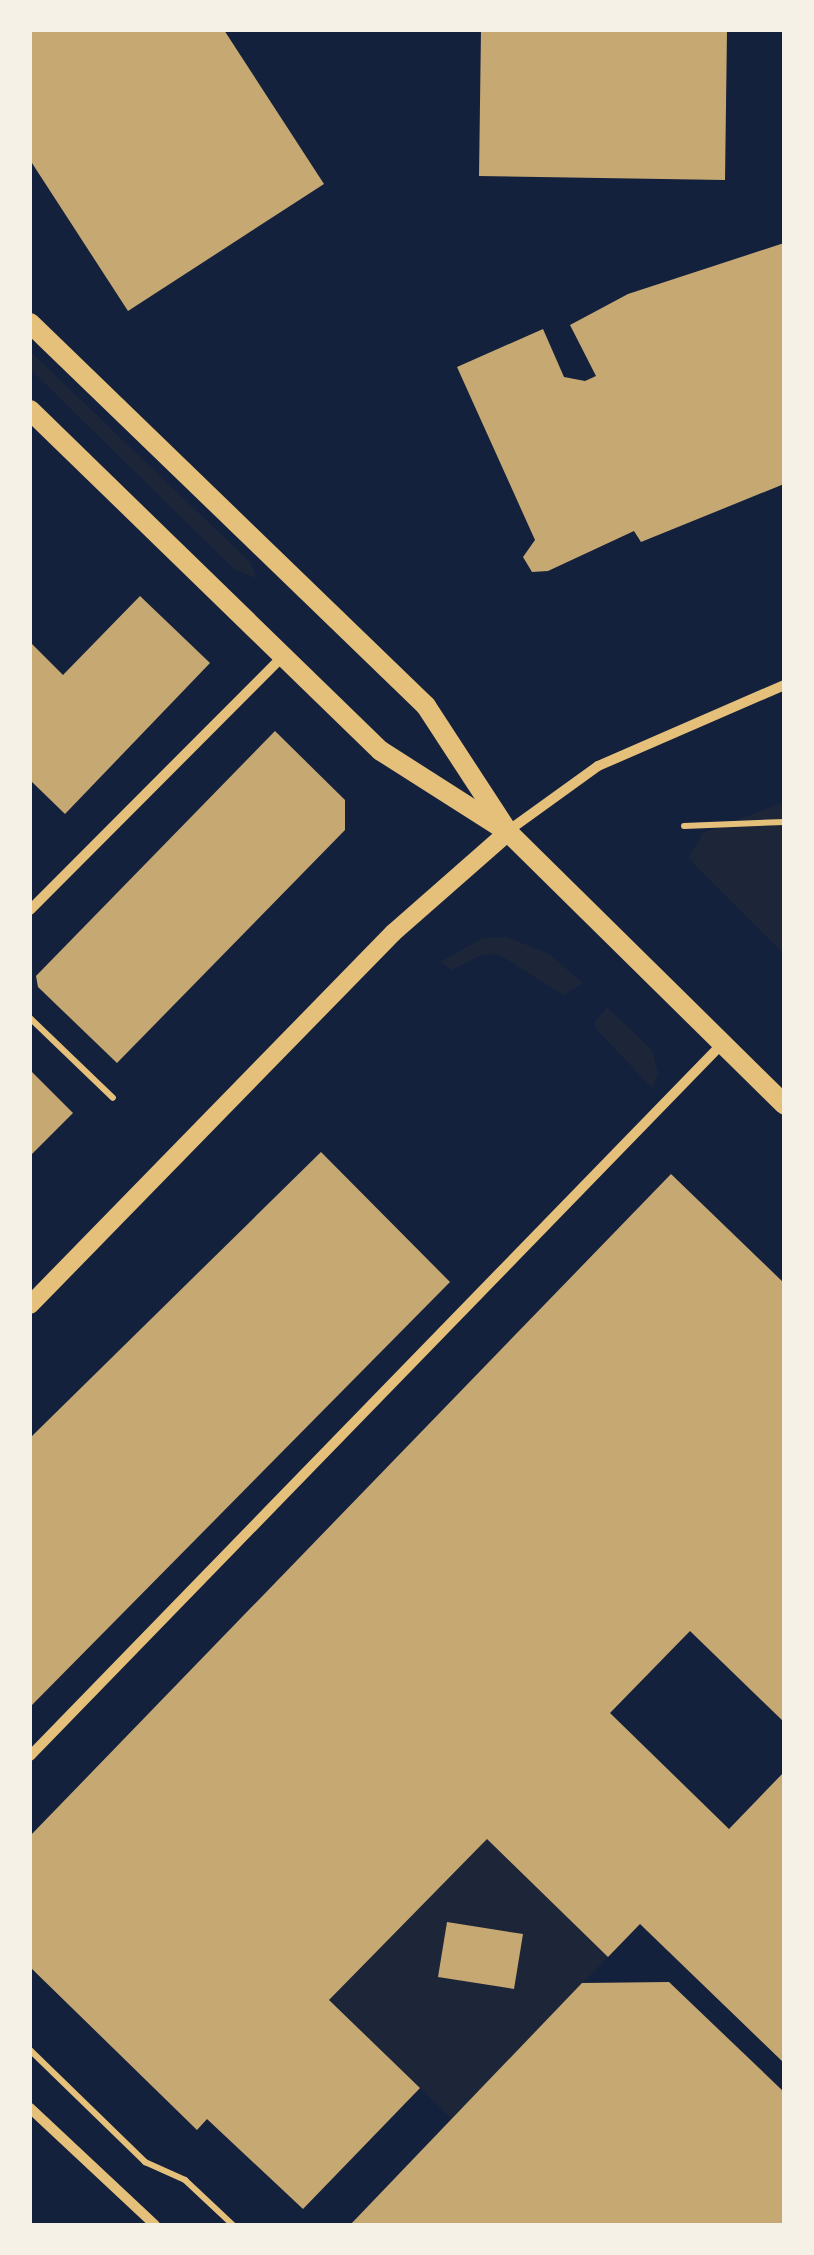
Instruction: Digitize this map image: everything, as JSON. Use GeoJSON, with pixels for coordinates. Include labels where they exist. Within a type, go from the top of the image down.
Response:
{"type":"FeatureCollection","features":[{"type":"Feature","properties":{"kind":"main road"},"geometry":{"type":"LineString","coordinates":[[30,323],[426,706],[508,832],[784,1104]]}},
{"type":"Feature","properties":{"kind":"main road"},"geometry":{"type":"LineString","coordinates":[[30,410],[285,654],[380,751],[508,832]]}},
{"type":"Feature","properties":{"kind":"street"},"geometry":{"type":"LineString","coordinates":[[30,910],[285,654]]}},
{"type":"Feature","properties":{"kind":"street"},"geometry":{"type":"LineString","coordinates":[[30,1306],[393,933],[508,832],[598,766],[784,685]]}},
{"type":"Feature","properties":{"kind":"street"},"geometry":{"type":"LineString","coordinates":[[30,1756],[722,1044]]}},
{"type":"Feature","properties":{"kind":"street"},"geometry":{"type":"LineString","coordinates":[[30,2108],[156,2225]]}},
{"type":"Feature","properties":{"kind":"path"},"geometry":{"type":"LineString","coordinates":[[684,826],[784,822]]}},
{"type":"Feature","properties":{"kind":"path"},"geometry":{"type":"LineString","coordinates":[[30,1018],[112,1098]]}},
{"type":"Feature","properties":{"kind":"path"},"geometry":{"type":"LineString","coordinates":[[30,2050],[145,2162],[185,2180],[233,2225]]}},
{"type":"Feature","properties":{"kind":"shaded area"},"geometry":{"type":"Polygon","coordinates":[[[30,351],[251,563],[256,578],[235,570],[30,369],[30,351]]]}},
{"type":"Feature","properties":{"kind":"shaded area"},"geometry":{"type":"Polygon","coordinates":[[[784,802],[784,954],[688,858],[703,833],[784,802]]]}},
{"type":"Feature","properties":{"kind":"shaded area"},"geometry":{"type":"Polygon","coordinates":[[[507,937],[549,954],[583,983],[563,995],[498,954],[481,955],[452,970],[440,962],[483,938],[507,937]]]}},
{"type":"Feature","properties":{"kind":"shaded area"},"geometry":{"type":"Polygon","coordinates":[[[607,1007],[652,1050],[658,1074],[652,1088],[598,1031],[594,1023],[607,1007]]]}},
{"type":"Feature","properties":{"kind":"shaded area"},"geometry":{"type":"Polygon","coordinates":[[[487,1839],[608,1957],[452,2119],[329,2000],[487,1839]]]}},
{"type":"Feature","properties":{"kind":"building"},"geometry":{"type":"Polygon","coordinates":[[[30,30],[224,30],[324,184],[128,311],[30,160],[30,30]]]}},
{"type":"Feature","properties":{"kind":"building"},"geometry":{"type":"Polygon","coordinates":[[[481,30],[727,30],[725,180],[479,176],[481,30]]]}},
{"type":"Feature","properties":{"kind":"building"},"geometry":{"type":"Polygon","coordinates":[[[784,243],[784,484],[641,542],[634,531],[548,571],[532,572],[523,557],[535,540],[457,367],[543,329],[564,377],[585,381],[596,376],[570,325],[628,294],[784,243]]]}},
{"type":"Feature","properties":{"kind":"building"},"geometry":{"type":"Polygon","coordinates":[[[140,596],[210,663],[65,814],[30,780],[30,642],[63,675],[140,596]]]}},
{"type":"Feature","properties":{"kind":"building"},"geometry":{"type":"Polygon","coordinates":[[[275,731],[345,800],[345,830],[117,1063],[38,987],[36,976],[275,731]]]}},
{"type":"Feature","properties":{"kind":"building"},"geometry":{"type":"Polygon","coordinates":[[[30,1070],[73,1113],[30,1156],[30,1070]]]}},
{"type":"Feature","properties":{"kind":"building"},"geometry":{"type":"Polygon","coordinates":[[[321,1152],[450,1282],[30,1707],[30,1438],[321,1152]]]}},
{"type":"Feature","properties":{"kind":"building"},"geometry":{"type":"Polygon","coordinates":[[[671,1174],[784,1283],[784,1722],[690,1631],[610,1713],[729,1829],[784,1772],[784,2063],[640,1924],[608,1957],[487,1839],[329,2000],[420,2088],[303,2209],[207,2119],[197,2130],[30,1967],[30,1836],[671,1174]]]}},
{"type":"Feature","properties":{"kind":"building"},"geometry":{"type":"Polygon","coordinates":[[[447,1922],[523,1934],[514,1989],[438,1977],[447,1922]]]}},
{"type":"Feature","properties":{"kind":"building"},"geometry":{"type":"Polygon","coordinates":[[[669,1982],[784,2092],[784,2225],[350,2225],[582,1983],[669,1982]]]}}]}
